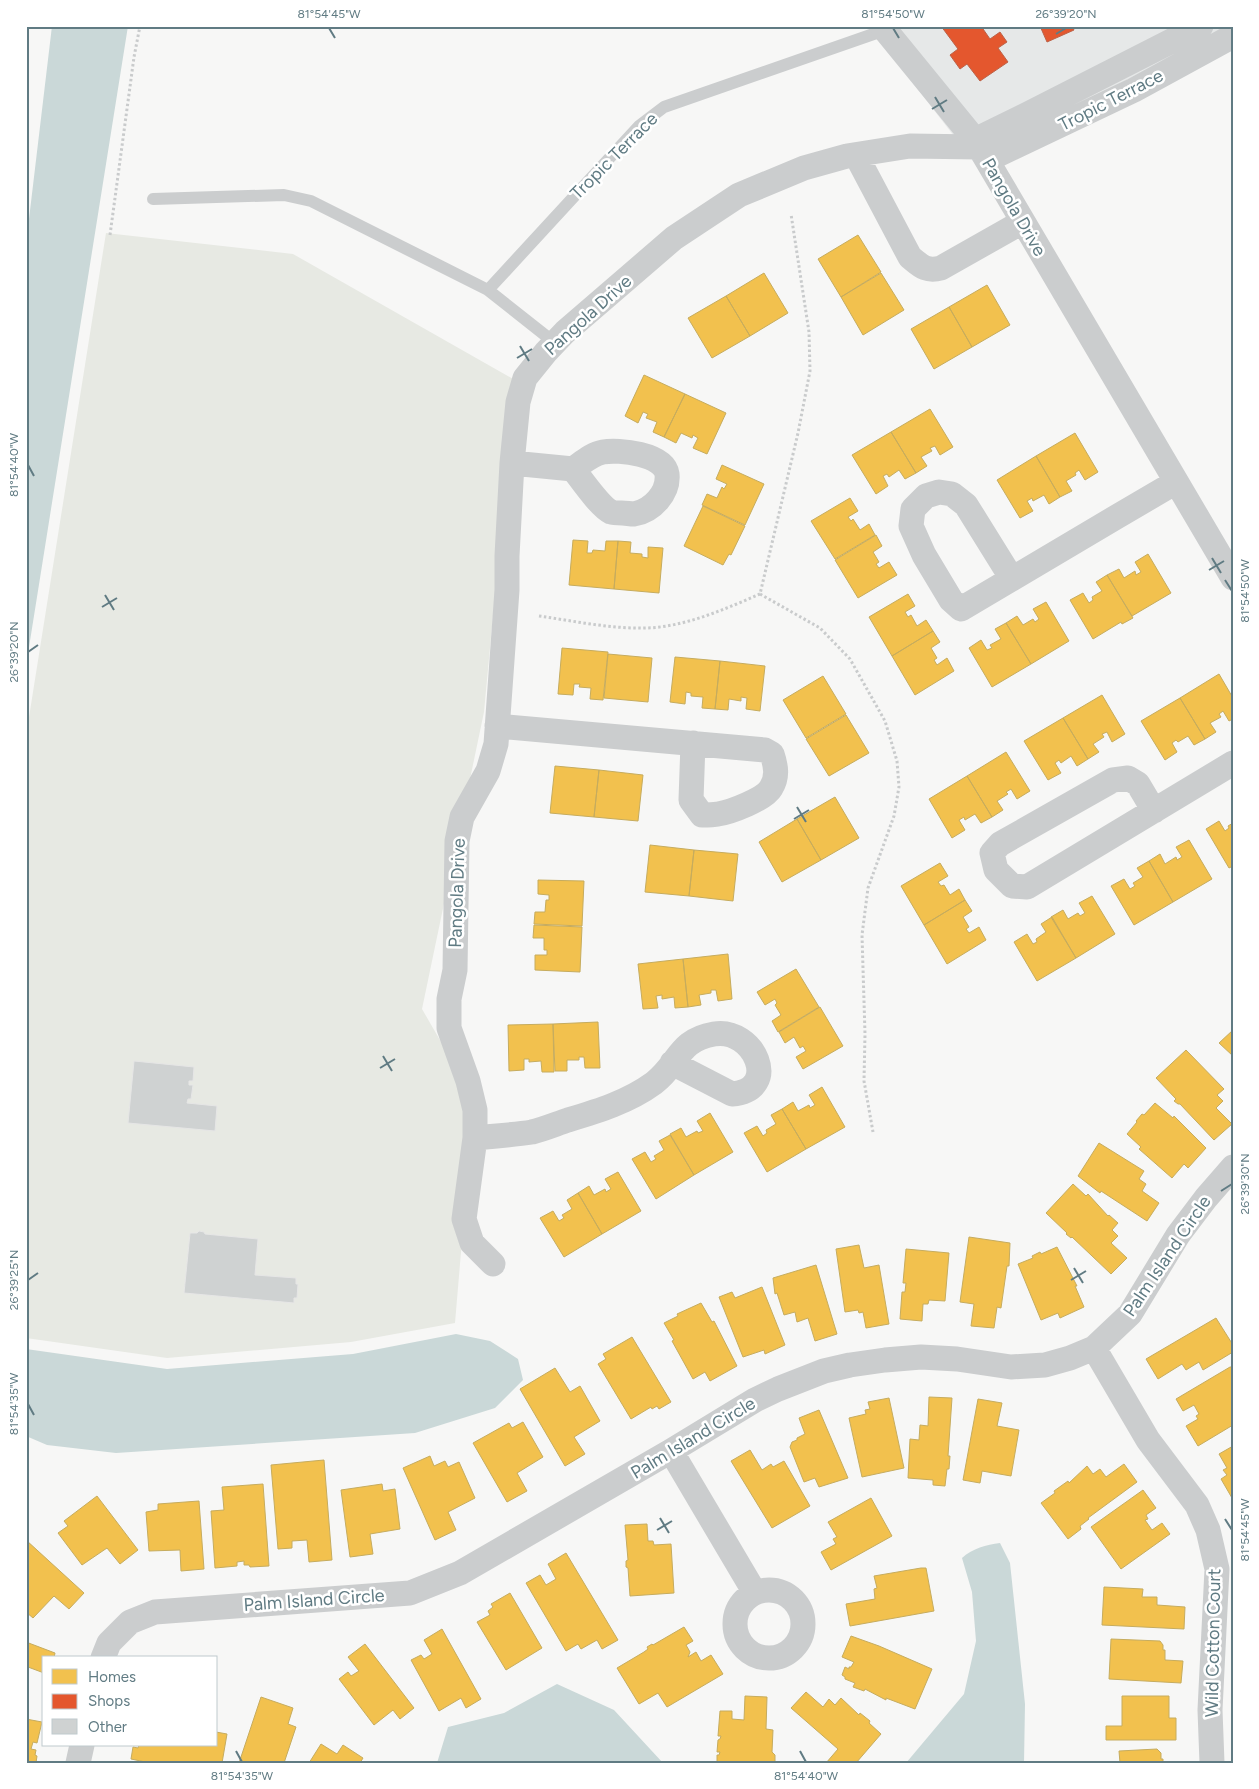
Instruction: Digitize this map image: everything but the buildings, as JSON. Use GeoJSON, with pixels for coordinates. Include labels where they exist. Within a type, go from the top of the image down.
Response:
{"type":"FeatureCollection","features":[{"type":"Feature","properties":{"kind":"street","name":"Tropic Terrace"},"geometry":{"type":"LineString","coordinates":[[980,149],[1030,114],[1201,26]]}},
{"type":"Feature","properties":{"kind":"street","name":"Tropic Terrace"},"geometry":{"type":"LineString","coordinates":[[883,28],[980,149]]}},
{"type":"Feature","properties":{"kind":"street","name":"Tropic Terrace"},"geometry":{"type":"LineString","coordinates":[[980,149],[1134,90],[1233,36]]}},
{"type":"Feature","properties":{"kind":"street","name":"Pangola Drive"},"geometry":{"type":"LineString","coordinates":[[493,1264],[472,1243],[464,1219],[475,1138],[475,1110],[468,1081],[449,1028],[449,999],[455,970],[457,841],[462,817],[488,771],[496,744],[507,590],[512,463],[518,402],[525,378],[555,343],[674,238],[739,195],[804,168],[856,155],[910,146],[980,149],[1233,578]]}},
{"type":"Feature","properties":{"kind":"street"},"geometry":{"type":"LineString","coordinates":[[856,155],[910,257],[922,267],[933,270],[941,268],[1022,222]]}},
{"type":"Feature","properties":{"kind":"street"},"geometry":{"type":"LineString","coordinates":[[512,463],[573,469]]}},
{"type":"Feature","properties":{"kind":"street"},"geometry":{"type":"LineString","coordinates":[[1012,579],[966,505],[952,494],[939,492],[926,496],[913,509],[911,526],[924,555],[951,600],[960,609],[1012,579],[1176,482]]}},
{"type":"Feature","properties":{"kind":"street"},"geometry":{"type":"LineString","coordinates":[[497,726],[693,743]]}},
{"type":"Feature","properties":{"kind":"street"},"geometry":{"type":"LineString","coordinates":[[1154,811],[1138,784],[1128,778],[1113,780],[1000,844],[992,853],[996,870],[1012,886],[1027,887],[1233,764]]}},
{"type":"Feature","properties":{"kind":"street"},"geometry":{"type":"LineString","coordinates":[[475,1138],[532,1132],[612,1107],[655,1082],[672,1063]]}},
{"type":"Feature","properties":{"kind":"street","name":"Palm Island Circle"},"geometry":{"type":"LineString","coordinates":[[104,1656],[108,1643],[130,1622],[154,1612],[410,1592],[460,1573],[671,1451],[755,1400],[824,1371],[885,1360],[921,1358],[957,1359],[1011,1367],[1045,1365],[1070,1358],[1094,1348],[1130,1314],[1178,1235],[1233,1166]]}},
{"type":"Feature","properties":{"kind":"street","name":"Wild Cotton Court"},"geometry":{"type":"LineString","coordinates":[[1094,1348],[1148,1440],[1197,1505],[1208,1530],[1217,1569],[1210,1710],[1212,1763]]}},
{"type":"Feature","properties":{"kind":"street"},"geometry":{"type":"LineString","coordinates":[[671,1451],[754,1593]]}},
{"type":"Feature","properties":{"kind":"street"},"geometry":{"type":"LineString","coordinates":[[78,1763],[82,1746]]}},
{"type":"Feature","properties":{"kind":"lane","name":"Tropic Terrace"},"geometry":{"type":"LineString","coordinates":[[488,290],[639,126],[664,106],[883,28]]}},
{"type":"Feature","properties":{"kind":"lane"},"geometry":{"type":"LineString","coordinates":[[153,199],[284,195],[310,201],[488,290],[555,343]]}},
{"type":"Feature","properties":{"kind":"path"},"geometry":{"type":"LineString","coordinates":[[110,236],[134,57],[140,26]]}},
{"type":"Feature","properties":{"kind":"path"},"geometry":{"type":"LineString","coordinates":[[760,594],[798,434],[810,371],[809,332],[791,214]]}},
{"type":"Feature","properties":{"kind":"path"},"geometry":{"type":"LineString","coordinates":[[539,616],[647,628],[683,622],[760,594]]}},
{"type":"Feature","properties":{"kind":"path"},"geometry":{"type":"LineString","coordinates":[[760,594],[820,628],[850,659],[885,722],[897,761],[899,787],[894,816],[868,888],[862,935],[865,1034],[864,1081],[873,1132]]}},
{"type":"Feature","properties":{"kind":"shaded area"},"geometry":{"type":"Polygon","coordinates":[[[52,26],[128,26],[26,666],[26,244],[52,26]]]}},
{"type":"Feature","properties":{"kind":"shaded area"},"geometry":{"type":"Polygon","coordinates":[[[869,26],[1227,26],[974,162],[869,26]]]}},
{"type":"Feature","properties":{"kind":"shaded area"},"geometry":{"type":"Polygon","coordinates":[[[106,233],[293,254],[515,380],[484,712],[422,1009],[474,1099],[455,1323],[351,1342],[167,1358],[26,1338],[26,736],[106,233]]]}},
{"type":"Feature","properties":{"kind":"shaded area"},"geometry":{"type":"Polygon","coordinates":[[[456,1334],[490,1341],[518,1359],[523,1380],[495,1408],[415,1433],[116,1453],[47,1445],[26,1436],[26,1349],[167,1369],[353,1354],[456,1334]]]}},
{"type":"Feature","properties":{"kind":"shaded area"},"geometry":{"type":"Polygon","coordinates":[[[1000,1543],[1010,1563],[1025,1704],[1024,1763],[906,1763],[964,1694],[976,1641],[972,1592],[962,1558],[980,1548],[1000,1543]]]}},
{"type":"Feature","properties":{"kind":"shaded area"},"geometry":{"type":"Polygon","coordinates":[[[557,1684],[614,1710],[663,1763],[437,1763],[448,1727],[504,1713],[557,1684]]]}}]}
